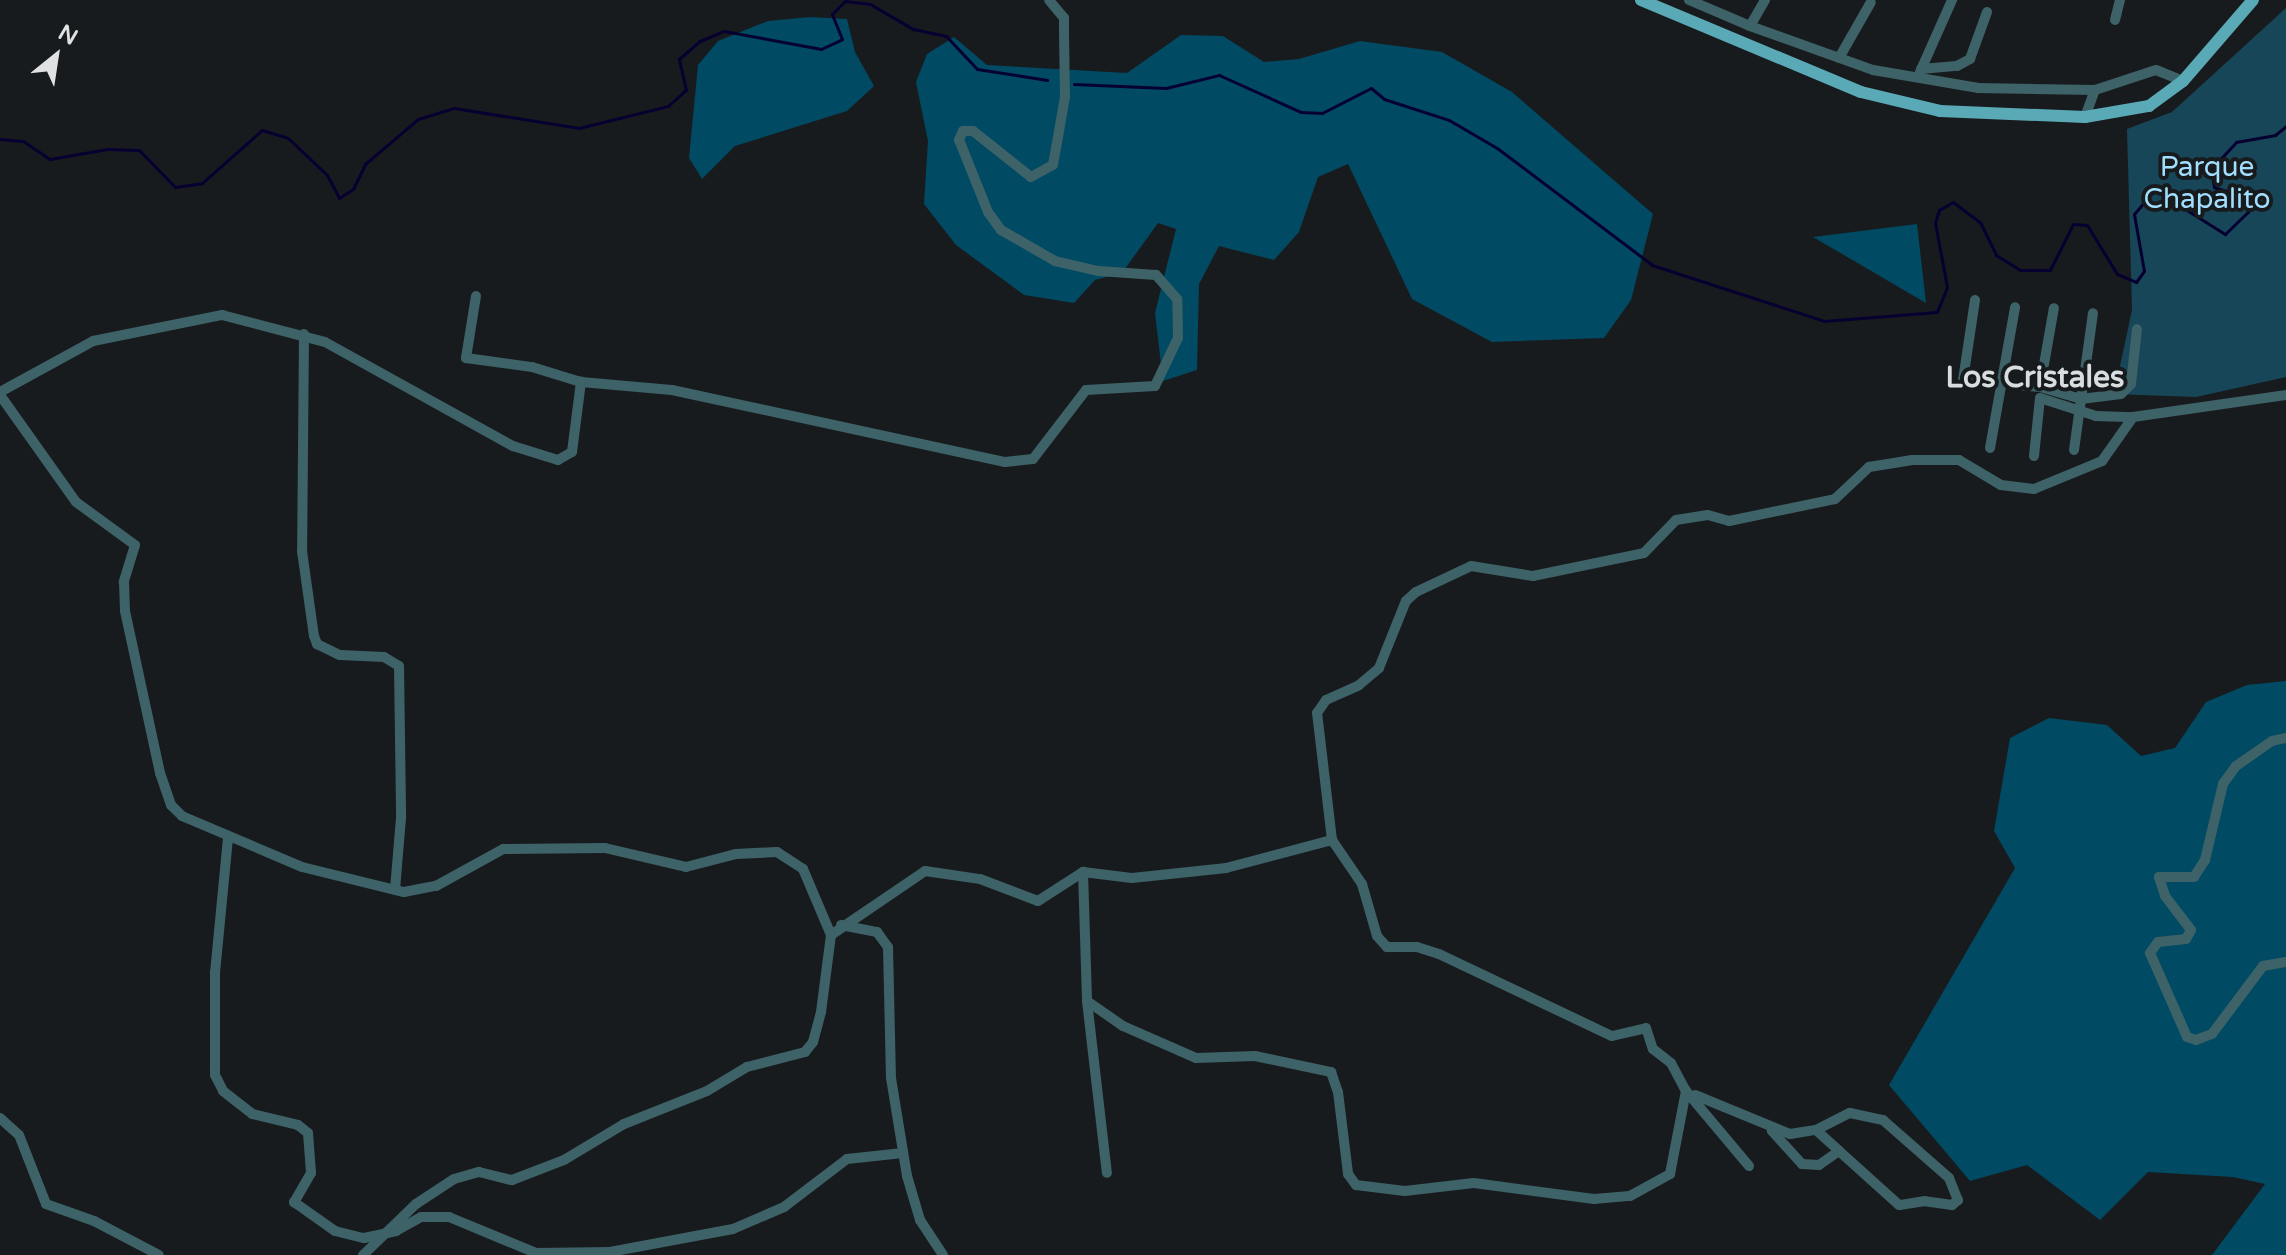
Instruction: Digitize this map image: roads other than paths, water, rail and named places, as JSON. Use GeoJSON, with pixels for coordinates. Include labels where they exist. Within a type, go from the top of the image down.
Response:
{"type":"FeatureCollection","features":[{"type":"Feature","properties":{"kind":"main road"},"geometry":{"type":"LineString","coordinates":[[1641,0],[1861,92],[1940,111],[2085,117],[2149,106],[2183,81],[2253,0]]}},
{"type":"Feature","properties":{"kind":"street"},"geometry":{"type":"LineString","coordinates":[[476,296],[463,356],[532,367],[581,382],[672,390],[1013,462],[1039,454],[1086,390],[1155,386],[1178,338],[1173,288],[1156,275],[1098,271],[1055,261],[1016,242],[988,212],[959,140],[963,131],[973,131],[1031,177],[1053,165],[1065,97],[1064,18],[1049,0]]}},
{"type":"Feature","properties":{"kind":"street"},"geometry":{"type":"LineString","coordinates":[[1671,14],[1677,0]]}},
{"type":"Feature","properties":{"kind":"street"},"geometry":{"type":"LineString","coordinates":[[1689,0],[1839,58],[2018,92],[2095,90],[2156,70],[2183,81]]}},
{"type":"Feature","properties":{"kind":"street"},"geometry":{"type":"LineString","coordinates":[[1750,26],[1765,0]]}},
{"type":"Feature","properties":{"kind":"street"},"geometry":{"type":"LineString","coordinates":[[1919,73],[1952,0]]}},
{"type":"Feature","properties":{"kind":"street"},"geometry":{"type":"LineString","coordinates":[[2115,20],[2120,0]]}},
{"type":"Feature","properties":{"kind":"street"},"geometry":{"type":"LineString","coordinates":[[1839,58],[1871,2]]}},
{"type":"Feature","properties":{"kind":"street"},"geometry":{"type":"LineString","coordinates":[[1919,73],[1957,66],[1970,59],[1987,12]]}},
{"type":"Feature","properties":{"kind":"street"},"geometry":{"type":"LineString","coordinates":[[2085,117],[2095,90]]}},
{"type":"Feature","properties":{"kind":"street"},"geometry":{"type":"LineString","coordinates":[[1975,300],[1963,380],[2040,387],[2080,404],[2096,416],[2133,417],[2286,395]]}},
{"type":"Feature","properties":{"kind":"street"},"geometry":{"type":"LineString","coordinates":[[1990,448],[2015,307]]}},
{"type":"Feature","properties":{"kind":"street"},"geometry":{"type":"LineString","coordinates":[[2040,387],[2054,308]]}},
{"type":"Feature","properties":{"kind":"street"},"geometry":{"type":"LineString","coordinates":[[2074,450],[2093,313]]}},
{"type":"Feature","properties":{"kind":"street"},"geometry":{"type":"LineString","coordinates":[[363,1255],[416,1204],[466,1174],[512,1180],[564,1160],[624,1124],[697,1096],[747,1067],[805,1052],[813,1042],[821,1012],[831,935],[803,869],[777,852],[736,854],[686,867],[593,847],[503,849],[436,886],[395,890],[335,878],[228,838],[182,816],[168,798],[125,611],[124,582],[135,545],[76,502],[0,394],[93,341],[210,316],[304,334],[383,370],[505,441],[551,459],[567,458],[572,452],[581,382]]}},
{"type":"Feature","properties":{"kind":"street"},"geometry":{"type":"LineString","coordinates":[[2034,456],[2038,399],[2080,404],[2129,390],[2137,329]]}},
{"type":"Feature","properties":{"kind":"street"},"geometry":{"type":"LineString","coordinates":[[304,334],[302,551],[314,636],[317,644],[340,655],[384,657],[399,666],[401,818],[395,890]]}},
{"type":"Feature","properties":{"kind":"street"},"geometry":{"type":"LineString","coordinates":[[1749,1166],[1686,1091],[1671,1063],[1653,1049],[1646,1028],[1612,1036],[1439,954],[1417,947],[1387,947],[1377,936],[1362,884],[1332,840],[1317,713],[1326,700],[1359,685],[1379,668],[1406,601],[1427,585],[1471,566],[1533,576],[1644,553],[1676,520],[1708,515],[1729,521],[1835,499],[1869,467],[1959,460],[2001,485],[2034,489],[2102,461],[2133,417]]}},
{"type":"Feature","properties":{"kind":"street"},"geometry":{"type":"LineString","coordinates":[[2286,738],[2272,741],[2236,766],[2223,784],[2205,860],[2194,877],[2159,877],[2165,896],[2191,930],[2186,939],[2158,942],[2150,953],[2187,1037],[2196,1040],[2212,1034],[2263,966],[2286,962]]}},
{"type":"Feature","properties":{"kind":"street"},"geometry":{"type":"LineString","coordinates":[[228,838],[215,972],[217,1081],[252,1114],[298,1125],[308,1133],[311,1173],[294,1196],[299,1208],[347,1236],[389,1233],[421,1217],[449,1217],[536,1253],[610,1252],[733,1229],[784,1207],[847,1159],[903,1153]]}},
{"type":"Feature","properties":{"kind":"street"},"geometry":{"type":"LineString","coordinates":[[831,935],[841,925],[925,871],[980,879],[1038,901],[1083,872],[1132,878],[1214,870],[1332,840]]}},
{"type":"Feature","properties":{"kind":"street"},"geometry":{"type":"LineString","coordinates":[[1083,872],[1087,1001],[1107,1173]]}},
{"type":"Feature","properties":{"kind":"street"},"geometry":{"type":"LineString","coordinates":[[841,925],[877,932],[888,947],[890,1062],[903,1153],[920,1220],[943,1255]]}},
{"type":"Feature","properties":{"kind":"street"},"geometry":{"type":"LineString","coordinates":[[1087,1001],[1123,1026],[1196,1058],[1255,1056],[1331,1072],[1338,1092],[1348,1174],[1356,1185],[1377,1189],[1418,1191],[1474,1183],[1594,1199],[1630,1196],[1670,1174],[1686,1091]]}},
{"type":"Feature","properties":{"kind":"street"},"geometry":{"type":"LineString","coordinates":[[1686,1091],[1772,1131],[1802,1164],[1819,1165],[1839,1151]]}},
{"type":"Feature","properties":{"kind":"street"},"geometry":{"type":"LineString","coordinates":[[1772,1131],[1816,1130],[1850,1113],[1883,1120],[1949,1178],[1958,1200],[1899,1205],[1816,1130]]}},
{"type":"Feature","properties":{"kind":"street"},"geometry":{"type":"LineString","coordinates":[[0,1118],[19,1135],[46,1204],[94,1221],[159,1255]]}},
{"type":"Feature","properties":{"kind":"waterway"},"geometry":{"type":"LineString","coordinates":[[0,139],[23,141],[50,159],[107,149],[139,150],[175,187],[202,183],[262,130],[288,138],[327,175],[339,198],[353,189],[365,164],[418,119],[454,108],[579,128],[668,106],[686,90],[679,59],[700,41],[724,31],[821,49],[842,39],[832,14],[845,1],[870,4],[913,29],[946,36],[977,69],[1047,80]]}},
{"type":"Feature","properties":{"kind":"waterway"},"geometry":{"type":"LineString","coordinates":[[1074,84],[1166,88],[1219,75],[1301,112],[1322,113],[1371,88],[1384,99],[1449,120],[1497,148],[1652,265],[1824,321],[1937,312],[1947,287],[1935,223],[1939,210],[1953,202],[1980,222],[1996,255],[2020,270],[2050,270],[2073,224],[2087,225],[2117,274],[2136,282],[2144,271],[2134,214],[2155,190],[2225,234],[2248,212],[2248,197],[2214,187],[2211,169],[2236,142],[2275,135],[2286,126]]}},
{"type":"Feature","properties":{"kind":"district","name":"Los Cristales"},"geometry":{"type":"Point","coordinates":[2035,378]}},
{"type":"Feature","properties":{"kind":"park label","name":"Parque Chapalito"},"geometry":{"type":"Point","coordinates":[2207,183]}}]}
